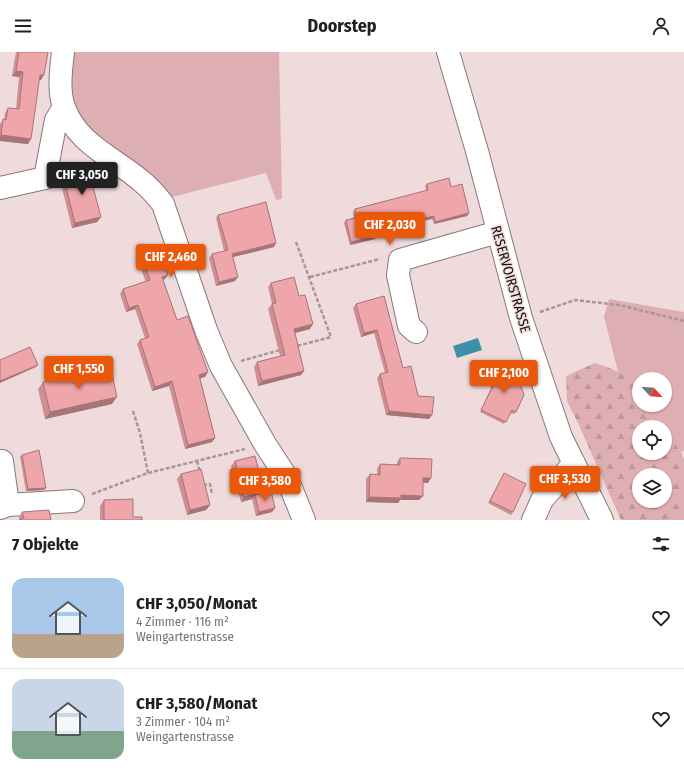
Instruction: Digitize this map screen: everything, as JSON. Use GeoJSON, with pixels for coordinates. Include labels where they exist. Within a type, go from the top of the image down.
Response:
{"type":"FeatureCollection","features":[{"type":"Feature","properties":{"kind":"street"},"geometry":{"type":"LineString","coordinates":[[63,52],[61,86],[64,106],[76,128],[86,140],[97,150],[139,179],[152,190],[163,204],[206,330],[221,366],[265,444],[287,478],[304,520]]}},
{"type":"Feature","properties":{"kind":"street","name":"RESERVOIRSTRASSE"},"geometry":{"type":"LineString","coordinates":[[448,52],[477,151],[521,318],[561,437],[602,520]]}},
{"type":"Feature","properties":{"kind":"street"},"geometry":{"type":"LineString","coordinates":[[0,188],[45,178],[56,120],[64,106]]}},
{"type":"Feature","properties":{"kind":"street"},"geometry":{"type":"LineString","coordinates":[[416,332],[409,326],[398,275],[400,260],[498,232]]}},
{"type":"Feature","properties":{"kind":"street"},"geometry":{"type":"LineString","coordinates":[[2,461],[4,506],[73,501]]}},
{"type":"Feature","properties":{"kind":"street"},"geometry":{"type":"LineString","coordinates":[[533,520],[542,500],[574,464]]}},
{"type":"Feature","properties":{"kind":"path"},"geometry":{"type":"LineString","coordinates":[[294,347],[331,337],[296,242]]}},
{"type":"Feature","properties":{"kind":"path"},"geometry":{"type":"LineString","coordinates":[[310,277],[381,258],[400,260]]}},
{"type":"Feature","properties":{"kind":"path"},"geometry":{"type":"LineString","coordinates":[[521,318],[575,300],[619,305],[684,321]]}},
{"type":"Feature","properties":{"kind":"path"},"geometry":{"type":"LineString","coordinates":[[221,366],[287,349]]}},
{"type":"Feature","properties":{"kind":"path"},"geometry":{"type":"LineString","coordinates":[[133,411],[140,433],[148,473]]}},
{"type":"Feature","properties":{"kind":"path"},"geometry":{"type":"LineString","coordinates":[[73,501],[148,473],[265,444]]}},
{"type":"Feature","properties":{"kind":"path"},"geometry":{"type":"LineString","coordinates":[[197,461],[203,485],[210,484],[212,494]]}},
{"type":"Feature","properties":{"kind":"green space"},"geometry":{"type":"Polygon","coordinates":[[[73,52],[279,52],[282,199],[276,200],[266,173],[168,198],[100,142],[81,120],[74,105],[70,86],[73,52]]]}},
{"type":"Feature","properties":{"kind":"green space"},"geometry":{"type":"Polygon","coordinates":[[[609,299],[684,312],[684,451],[681,452],[672,439],[672,420],[659,420],[653,412],[672,412],[672,372],[632,372],[632,382],[618,372],[604,317],[609,299]]]}},
{"type":"Feature","properties":{"kind":"green space"},"geometry":{"type":"Polygon","coordinates":[[[595,363],[621,373],[632,381],[632,412],[653,412],[659,420],[632,420],[632,460],[672,460],[672,439],[684,459],[684,520],[621,520],[567,401],[566,376],[595,363]]]}},
{"type":"Feature","properties":{"kind":"water"},"geometry":{"type":"Polygon","coordinates":[[[478,338],[482,350],[457,358],[453,346],[478,338]]]}},
{"type":"Feature","properties":{"kind":"building"},"geometry":{"type":"Polygon","coordinates":[[[19,52],[48,52],[44,75],[40,75],[31,139],[1,135],[3,119],[6,120],[8,108],[19,109],[23,72],[16,71],[19,52]]]}},
{"type":"Feature","properties":{"kind":"building"},"geometry":{"type":"Polygon","coordinates":[[[88,168],[101,217],[75,223],[63,175],[88,168]]]}},
{"type":"Feature","properties":{"kind":"building"},"geometry":{"type":"Polygon","coordinates":[[[449,178],[451,187],[462,184],[469,213],[435,222],[434,216],[375,229],[377,236],[351,242],[346,220],[356,218],[355,209],[428,190],[427,184],[449,178]]]}},
{"type":"Feature","properties":{"kind":"building"},"geometry":{"type":"Polygon","coordinates":[[[266,202],[276,243],[232,254],[238,277],[219,282],[212,254],[228,250],[218,215],[266,202]]]}},
{"type":"Feature","properties":{"kind":"building"},"geometry":{"type":"Polygon","coordinates":[[[161,256],[168,275],[162,277],[177,320],[188,316],[208,372],[199,375],[215,438],[188,445],[172,381],[155,387],[140,340],[149,337],[138,305],[129,308],[123,289],[150,280],[144,262],[161,256]]]}},
{"type":"Feature","properties":{"kind":"building"},"geometry":{"type":"Polygon","coordinates":[[[294,277],[299,296],[305,295],[313,324],[294,329],[304,371],[262,381],[257,362],[285,355],[272,304],[276,303],[271,283],[294,277]]]}},
{"type":"Feature","properties":{"kind":"building"},"geometry":{"type":"Polygon","coordinates":[[[384,296],[403,368],[411,366],[418,396],[434,397],[432,415],[389,411],[380,374],[388,372],[377,330],[364,333],[356,304],[384,296]]]}},
{"type":"Feature","properties":{"kind":"building"},"geometry":{"type":"Polygon","coordinates":[[[30,347],[38,365],[0,381],[0,360],[30,347]]]}},
{"type":"Feature","properties":{"kind":"building"},"geometry":{"type":"Polygon","coordinates":[[[509,366],[514,378],[518,377],[524,395],[516,412],[512,410],[506,422],[481,410],[493,386],[489,373],[509,366]]]}},
{"type":"Feature","properties":{"kind":"building"},"geometry":{"type":"Polygon","coordinates":[[[111,370],[117,397],[50,412],[43,382],[83,373],[83,376],[111,370]]]}},
{"type":"Feature","properties":{"kind":"building"},"geometry":{"type":"Polygon","coordinates":[[[39,450],[46,488],[28,489],[22,455],[39,450]]]}},
{"type":"Feature","properties":{"kind":"building"},"geometry":{"type":"Polygon","coordinates":[[[255,456],[264,492],[244,497],[235,461],[255,456]]]}},
{"type":"Feature","properties":{"kind":"building"},"geometry":{"type":"Polygon","coordinates":[[[400,458],[432,459],[431,478],[423,478],[423,496],[401,495],[401,498],[369,497],[370,474],[380,475],[380,464],[400,465],[400,458]]]}},
{"type":"Feature","properties":{"kind":"building"},"geometry":{"type":"Polygon","coordinates":[[[201,469],[210,505],[190,510],[181,474],[201,469]]]}},
{"type":"Feature","properties":{"kind":"building"},"geometry":{"type":"Polygon","coordinates":[[[504,473],[526,484],[513,512],[490,501],[504,473]]]}},
{"type":"Feature","properties":{"kind":"building"},"geometry":{"type":"Polygon","coordinates":[[[271,491],[275,508],[259,512],[255,495],[271,491]]]}},
{"type":"Feature","properties":{"kind":"building"},"geometry":{"type":"Polygon","coordinates":[[[133,499],[133,517],[142,517],[142,520],[104,520],[104,500],[133,499]]]}},
{"type":"Feature","properties":{"kind":"building"},"geometry":{"type":"Polygon","coordinates":[[[49,510],[51,520],[19,520],[24,518],[22,512],[49,510]]]}}]}
